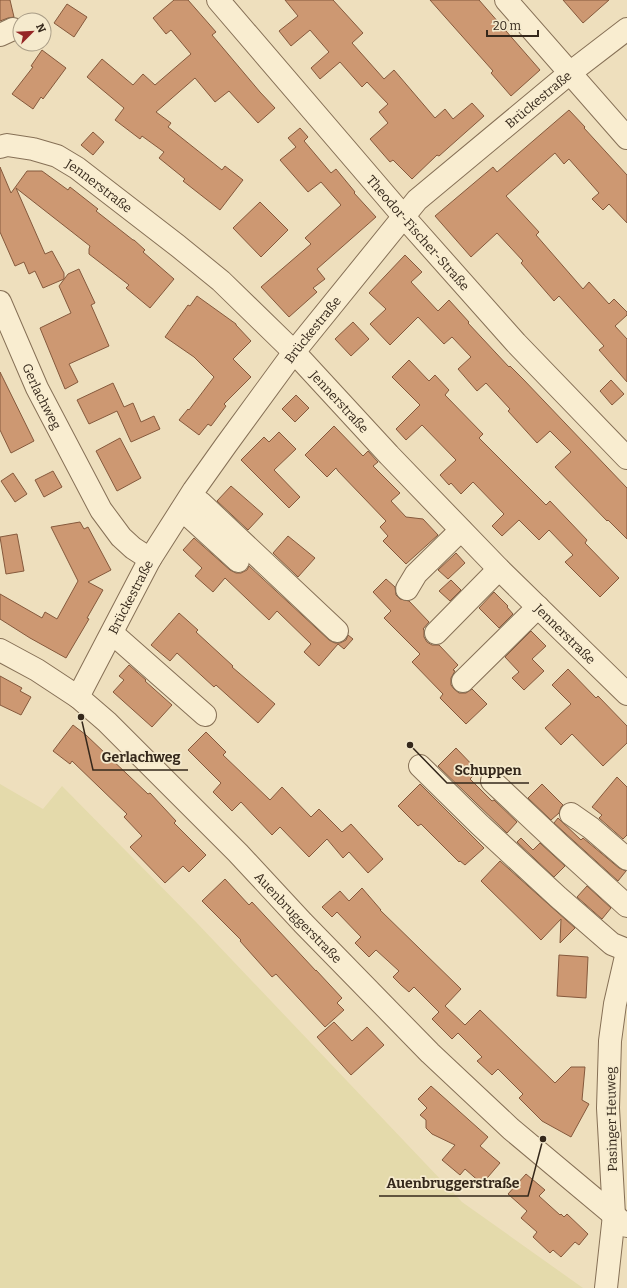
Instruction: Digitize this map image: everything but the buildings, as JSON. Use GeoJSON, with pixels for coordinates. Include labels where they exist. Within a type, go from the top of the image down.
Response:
{"type":"FeatureCollection","features":[{"type":"Feature","properties":{"kind":"street","name":"Theodor-Fischer-Straße"},"geometry":{"type":"LineString","coordinates":[[218,0],[404,217],[516,343],[627,458]]}},
{"type":"Feature","properties":{"kind":"street"},"geometry":{"type":"LineString","coordinates":[[506,0],[571,72],[627,138]]}},
{"type":"Feature","properties":{"kind":"street","name":"Brückestraße"},"geometry":{"type":"LineString","coordinates":[[78,697],[150,559],[186,503],[226,445],[294,352],[417,200],[571,72],[627,29]]}},
{"type":"Feature","properties":{"kind":"street","name":"Jennerstraße"},"geometry":{"type":"LineString","coordinates":[[0,146],[7,145],[33,149],[57,156],[77,168],[178,246],[220,281],[294,352],[389,455],[499,569],[627,694]]}},
{"type":"Feature","properties":{"kind":"street","name":"Gerlachweg"},"geometry":{"type":"LineString","coordinates":[[0,302],[38,388],[101,510],[125,541],[150,559]]}},
{"type":"Feature","properties":{"kind":"street"},"geometry":{"type":"LineString","coordinates":[[186,503],[191,518],[238,561]]}},
{"type":"Feature","properties":{"kind":"street"},"geometry":{"type":"LineString","coordinates":[[186,503],[285,592]]}},
{"type":"Feature","properties":{"kind":"street"},"geometry":{"type":"LineString","coordinates":[[186,503],[201,503],[337,631]]}},
{"type":"Feature","properties":{"kind":"street"},"geometry":{"type":"LineString","coordinates":[[407,589],[416,574],[462,530]]}},
{"type":"Feature","properties":{"kind":"street"},"geometry":{"type":"LineString","coordinates":[[436,633],[499,569]]}},
{"type":"Feature","properties":{"kind":"street"},"geometry":{"type":"LineString","coordinates":[[463,681],[538,607]]}},
{"type":"Feature","properties":{"kind":"street"},"geometry":{"type":"LineString","coordinates":[[112,633],[205,715]]}},
{"type":"Feature","properties":{"kind":"street","name":"Auenbruggerstraße"},"geometry":{"type":"LineString","coordinates":[[0,650],[38,670],[78,697],[107,722],[238,853],[303,923],[430,1053],[511,1129],[621,1221]]}},
{"type":"Feature","properties":{"kind":"street"},"geometry":{"type":"LineString","coordinates":[[420,766],[480,825],[563,902],[612,944],[627,951]]}},
{"type":"Feature","properties":{"kind":"street"},"geometry":{"type":"LineString","coordinates":[[492,781],[627,906]]}},
{"type":"Feature","properties":{"kind":"street"},"geometry":{"type":"LineString","coordinates":[[571,814],[591,828],[627,859]]}},
{"type":"Feature","properties":{"kind":"street","name":"Pasinger Heuweg"},"geometry":{"type":"LineString","coordinates":[[606,1288],[621,1221],[608,1108],[610,1041],[615,1004],[627,951]]}},
{"type":"Feature","properties":{"kind":"shaded area"},"geometry":{"type":"Polygon","coordinates":[[[0,784],[43,809],[62,786],[196,922],[462,1202],[583,1288],[0,1288],[0,784]]]}},
{"type":"Feature","properties":{"kind":"place","name":"Gerlachweg"},"geometry":{"type":"Point","coordinates":[81,717]}},
{"type":"Feature","properties":{"kind":"place","name":"Schuppen"},"geometry":{"type":"Point","coordinates":[410,745]}},
{"type":"Feature","properties":{"kind":"place","name":"Auenbruggerstraße"},"geometry":{"type":"Point","coordinates":[543,1139]}}]}
